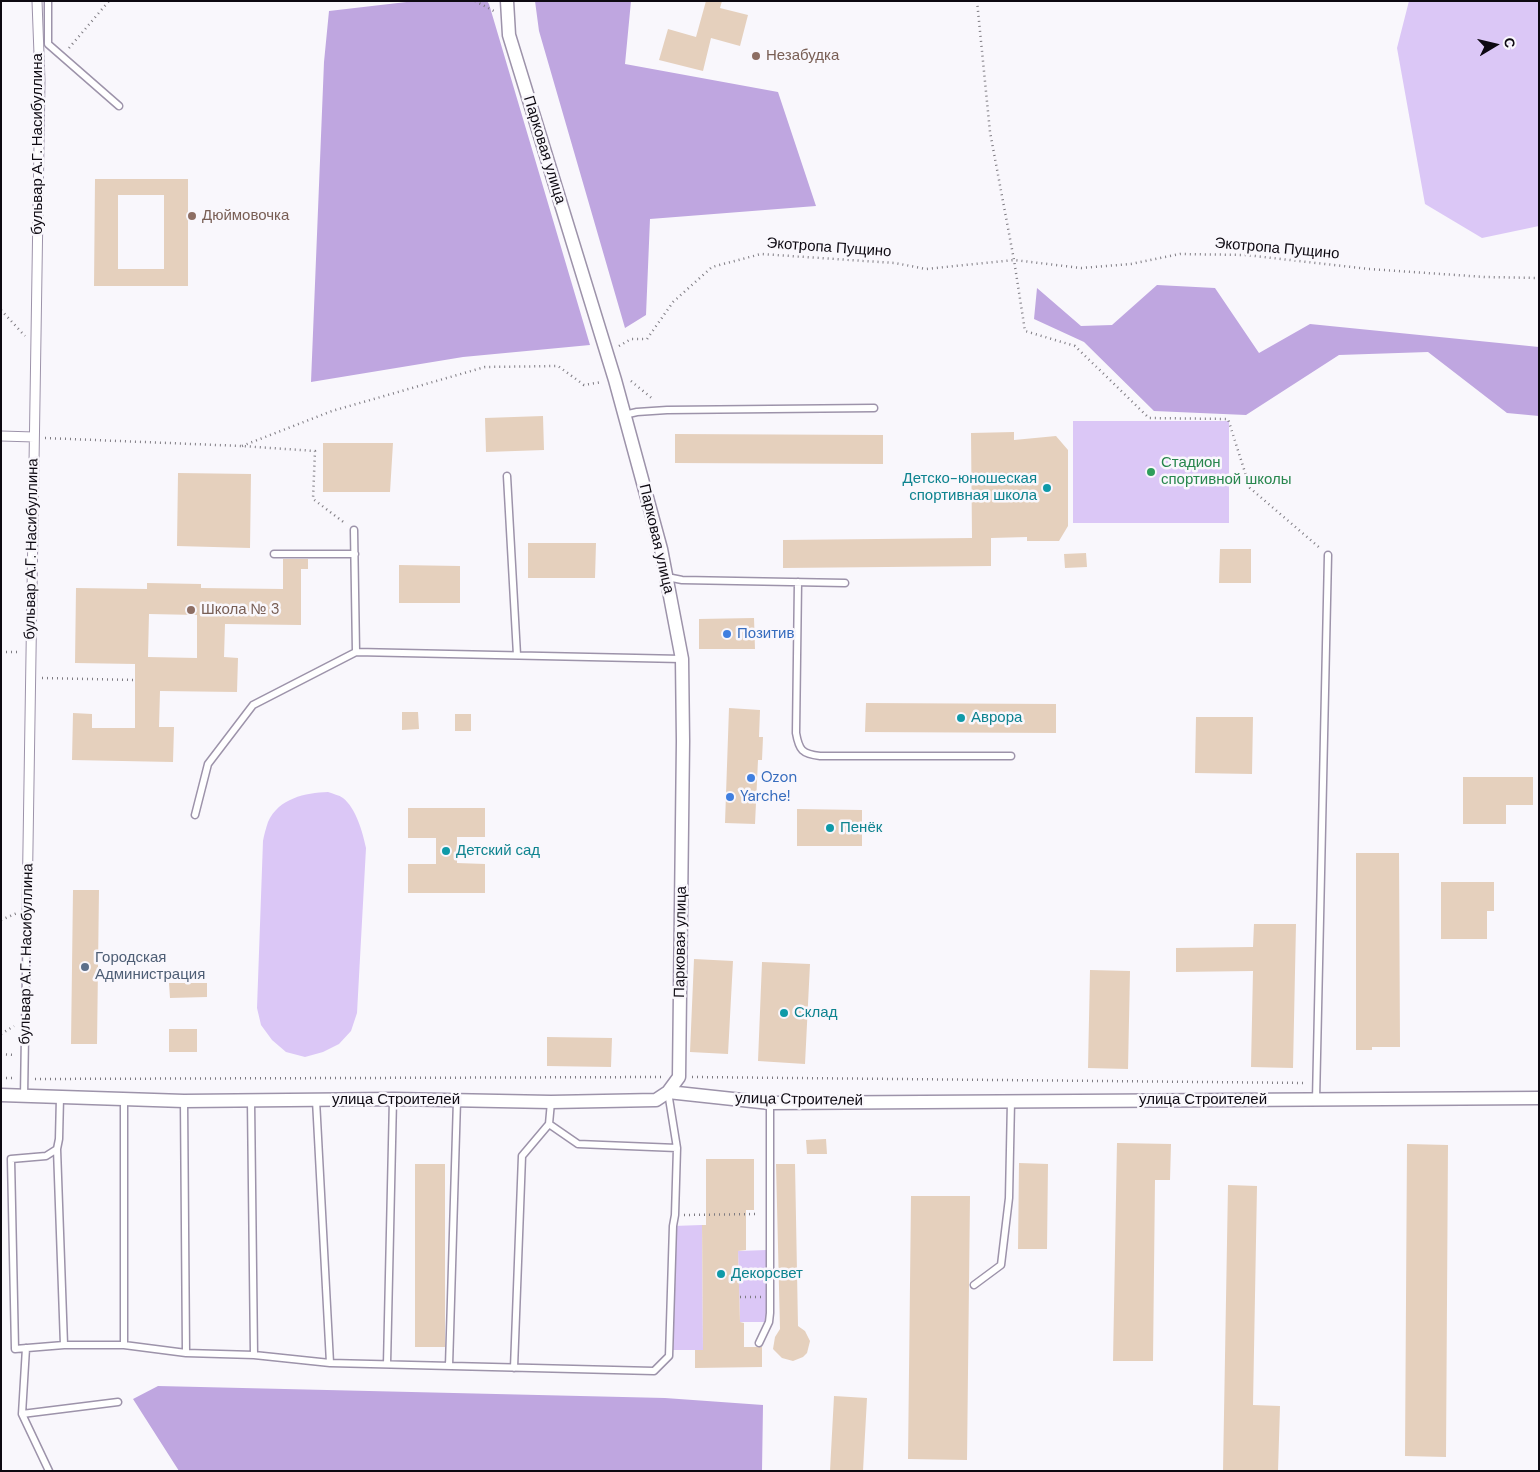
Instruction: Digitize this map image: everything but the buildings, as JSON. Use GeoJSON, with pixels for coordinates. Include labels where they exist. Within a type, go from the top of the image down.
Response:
{"type":"FeatureCollection","features":[{"type":"Feature","properties":{"kind":"street","name":"бульвар А.Г. Насибуллина"},"geometry":{"type":"LineString","coordinates":[[27,909],[40,81],[37,1]]}},
{"type":"Feature","properties":{"kind":"street","name":"Парковая улица"},"geometry":{"type":"LineString","coordinates":[[507,1],[509,35],[615,380],[661,549],[682,659],[683,741],[679,1077],[668,1092]]}},
{"type":"Feature","properties":{"kind":"street"},"geometry":{"type":"LineString","coordinates":[[1,436],[34,437]]}},
{"type":"Feature","properties":{"kind":"street","name":"улица Строителей"},"geometry":{"type":"LineString","coordinates":[[1,1095],[184,1101],[457,1100],[550,1102],[656,1100],[668,1092],[770,1102],[1539,1098]]}},
{"type":"Feature","properties":{"kind":"lane"},"geometry":{"type":"LineString","coordinates":[[48,1],[48,44],[119,106]]}},
{"type":"Feature","properties":{"kind":"lane"},"geometry":{"type":"LineString","coordinates":[[624,415],[636,412],[667,410],[874,408]]}},
{"type":"Feature","properties":{"kind":"lane"},"geometry":{"type":"LineString","coordinates":[[507,476],[517,655]]}},
{"type":"Feature","properties":{"kind":"lane"},"geometry":{"type":"LineString","coordinates":[[354,530],[356,652]]}},
{"type":"Feature","properties":{"kind":"lane"},"geometry":{"type":"LineString","coordinates":[[274,554],[355,554]]}},
{"type":"Feature","properties":{"kind":"lane"},"geometry":{"type":"LineString","coordinates":[[1316,1100],[1328,555]]}},
{"type":"Feature","properties":{"kind":"lane"},"geometry":{"type":"LineString","coordinates":[[667,577],[682,580],[846,583]]}},
{"type":"Feature","properties":{"kind":"lane"},"geometry":{"type":"LineString","coordinates":[[798,582],[796,733],[800,749],[804,753],[820,756],[1011,756]]}},
{"type":"Feature","properties":{"kind":"lane"},"geometry":{"type":"LineString","coordinates":[[196,815],[208,764],[253,705],[356,652],[682,659]]}},
{"type":"Feature","properties":{"kind":"lane","name":"бульвар А.Г. Насибуллина"},"geometry":{"type":"LineString","coordinates":[[24,1097],[27,909]]}},
{"type":"Feature","properties":{"kind":"lane"},"geometry":{"type":"LineString","coordinates":[[57,1149],[46,1156],[11,1159],[15,1349],[64,1344],[124,1345],[186,1352],[254,1355],[330,1363],[654,1372],[669,1356],[677,1148],[668,1092]]}},
{"type":"Feature","properties":{"kind":"lane"},"geometry":{"type":"LineString","coordinates":[[60,1097],[57,1149],[64,1344]]}},
{"type":"Feature","properties":{"kind":"lane"},"geometry":{"type":"LineString","coordinates":[[124,1098],[124,1345]]}},
{"type":"Feature","properties":{"kind":"lane"},"geometry":{"type":"LineString","coordinates":[[316,1100],[330,1363]]}},
{"type":"Feature","properties":{"kind":"lane"},"geometry":{"type":"LineString","coordinates":[[387,1364],[393,1100]]}},
{"type":"Feature","properties":{"kind":"lane"},"geometry":{"type":"LineString","coordinates":[[449,1366],[457,1100]]}},
{"type":"Feature","properties":{"kind":"lane"},"geometry":{"type":"LineString","coordinates":[[974,1285],[1001,1265],[1008,1198],[1011,1100]]}},
{"type":"Feature","properties":{"kind":"lane"},"geometry":{"type":"LineString","coordinates":[[184,1101],[186,1352]]}},
{"type":"Feature","properties":{"kind":"lane"},"geometry":{"type":"LineString","coordinates":[[252,1101],[254,1355]]}},
{"type":"Feature","properties":{"kind":"lane"},"geometry":{"type":"LineString","coordinates":[[514,1368],[522,1156],[549,1124],[550,1102]]}},
{"type":"Feature","properties":{"kind":"lane"},"geometry":{"type":"LineString","coordinates":[[759,1344],[768,1322],[770,1297],[770,1102]]}},
{"type":"Feature","properties":{"kind":"lane"},"geometry":{"type":"LineString","coordinates":[[549,1124],[578,1144],[677,1148]]}},
{"type":"Feature","properties":{"kind":"lane"},"geometry":{"type":"LineString","coordinates":[[26,1348],[22,1414],[48,1471]]}},
{"type":"Feature","properties":{"kind":"lane"},"geometry":{"type":"LineString","coordinates":[[22,1414],[118,1402]]}},
{"type":"Feature","properties":{"kind":"path"},"geometry":{"type":"LineString","coordinates":[[65,52],[108,1]]}},
{"type":"Feature","properties":{"kind":"path"},"geometry":{"type":"LineString","coordinates":[[475,1],[495,11]]}},
{"type":"Feature","properties":{"kind":"path"},"geometry":{"type":"LineString","coordinates":[[977,1],[990,132],[1025,331],[1075,346],[1149,418],[1228,419],[1250,488],[1328,555]]}},
{"type":"Feature","properties":{"kind":"path","name":"Экотропа Пущино"},"geometry":{"type":"LineString","coordinates":[[617,346],[631,339],[647,339],[674,302],[712,267],[761,254],[895,263],[926,269],[1014,260],[1081,268],[1131,264],[1180,254],[1246,255],[1369,269],[1485,277],[1539,278]]}},
{"type":"Feature","properties":{"kind":"path"},"geometry":{"type":"LineString","coordinates":[[1,310],[36,348]]}},
{"type":"Feature","properties":{"kind":"path"},"geometry":{"type":"LineString","coordinates":[[242,446],[332,410],[485,367],[558,366],[584,385]]}},
{"type":"Feature","properties":{"kind":"path"},"geometry":{"type":"LineString","coordinates":[[615,380],[627,379],[667,410]]}},
{"type":"Feature","properties":{"kind":"path"},"geometry":{"type":"LineString","coordinates":[[34,437],[315,450],[313,498],[354,530]]}},
{"type":"Feature","properties":{"kind":"path"},"geometry":{"type":"LineString","coordinates":[[1,652],[13,653]]}},
{"type":"Feature","properties":{"kind":"path"},"geometry":{"type":"LineString","coordinates":[[48,678],[135,680]]}},
{"type":"Feature","properties":{"kind":"path"},"geometry":{"type":"LineString","coordinates":[[1,920],[27,909]]}},
{"type":"Feature","properties":{"kind":"path"},"geometry":{"type":"LineString","coordinates":[[675,1215],[770,1214]]}},
{"type":"Feature","properties":{"kind":"path"},"geometry":{"type":"LineString","coordinates":[[740,1297],[770,1297]]}},
{"type":"Feature","properties":{"kind":"shaded area"},"geometry":{"type":"Polygon","coordinates":[[[415,1],[487,1],[489,4],[590,345],[463,357],[311,382],[324,62],[329,11],[415,1]]]}},
{"type":"Feature","properties":{"kind":"shaded area"},"geometry":{"type":"Polygon","coordinates":[[[535,1],[631,1],[625,64],[778,92],[816,206],[650,219],[646,315],[625,328],[539,31],[535,1]]]}},
{"type":"Feature","properties":{"kind":"shaded area"},"geometry":{"type":"Polygon","coordinates":[[[1409,1],[1539,1],[1539,226],[1482,238],[1425,204],[1397,48],[1409,1]]]}},
{"type":"Feature","properties":{"kind":"shaded area"},"geometry":{"type":"Polygon","coordinates":[[[1157,285],[1215,288],[1259,353],[1310,324],[1539,347],[1539,416],[1507,413],[1428,352],[1339,355],[1246,415],[1154,411],[1084,342],[1034,319],[1037,288],[1081,326],[1112,325],[1157,285]]]}},
{"type":"Feature","properties":{"kind":"shaded area","name":"Стадион спортивной школы"},"geometry":{"type":"Polygon","coordinates":[[[1073,421],[1229,421],[1229,523],[1073,523],[1073,421]]]}},
{"type":"Feature","properties":{"kind":"shaded area"},"geometry":{"type":"Polygon","coordinates":[[[328,792],[338,795],[348,802],[361,828],[366,848],[357,1013],[351,1031],[339,1044],[323,1052],[305,1057],[286,1052],[272,1040],[261,1025],[257,1008],[263,841],[268,822],[279,807],[294,798],[328,792]]]}},
{"type":"Feature","properties":{"kind":"shaded area"},"geometry":{"type":"Polygon","coordinates":[[[702,1225],[703,1350],[673,1350],[673,1226],[702,1225]]]}},
{"type":"Feature","properties":{"kind":"shaded area"},"geometry":{"type":"Polygon","coordinates":[[[767,1250],[769,1322],[740,1322],[738,1251],[767,1250]]]}},
{"type":"Feature","properties":{"kind":"shaded area"},"geometry":{"type":"Polygon","coordinates":[[[158,1386],[665,1398],[763,1405],[762,1471],[179,1471],[133,1399],[158,1386]]]}},
{"type":"Feature","properties":{"kind":"place","name":"Незабудка"},"geometry":{"type":"Point","coordinates":[756,56]}},
{"type":"Feature","properties":{"kind":"place","name":"Дюймовочка"},"geometry":{"type":"Point","coordinates":[192,216]}},
{"type":"Feature","properties":{"kind":"place","name":"Стадион спортивной школы"},"geometry":{"type":"Point","coordinates":[1151,472]}},
{"type":"Feature","properties":{"kind":"place","name":"Детско-юношеская спортивная школа"},"geometry":{"type":"Point","coordinates":[1047,488]}},
{"type":"Feature","properties":{"kind":"place","name":"Школа № 3"},"geometry":{"type":"Point","coordinates":[191,610]}},
{"type":"Feature","properties":{"kind":"place","name":"Позитив"},"geometry":{"type":"Point","coordinates":[727,634]}},
{"type":"Feature","properties":{"kind":"place","name":"Аврора"},"geometry":{"type":"Point","coordinates":[961,718]}},
{"type":"Feature","properties":{"kind":"place","name":"Ozon"},"geometry":{"type":"Point","coordinates":[751,778]}},
{"type":"Feature","properties":{"kind":"place","name":"Yarche!"},"geometry":{"type":"Point","coordinates":[730,797]}},
{"type":"Feature","properties":{"kind":"place","name":"Пенёк"},"geometry":{"type":"Point","coordinates":[830,828]}},
{"type":"Feature","properties":{"kind":"place","name":"Детский сад"},"geometry":{"type":"Point","coordinates":[446,851]}},
{"type":"Feature","properties":{"kind":"place","name":"Городская Администрация"},"geometry":{"type":"Point","coordinates":[85,967]}},
{"type":"Feature","properties":{"kind":"place","name":"Склад"},"geometry":{"type":"Point","coordinates":[784,1013]}},
{"type":"Feature","properties":{"kind":"place","name":"Декорсвет"},"geometry":{"type":"Point","coordinates":[721,1274]}}]}
